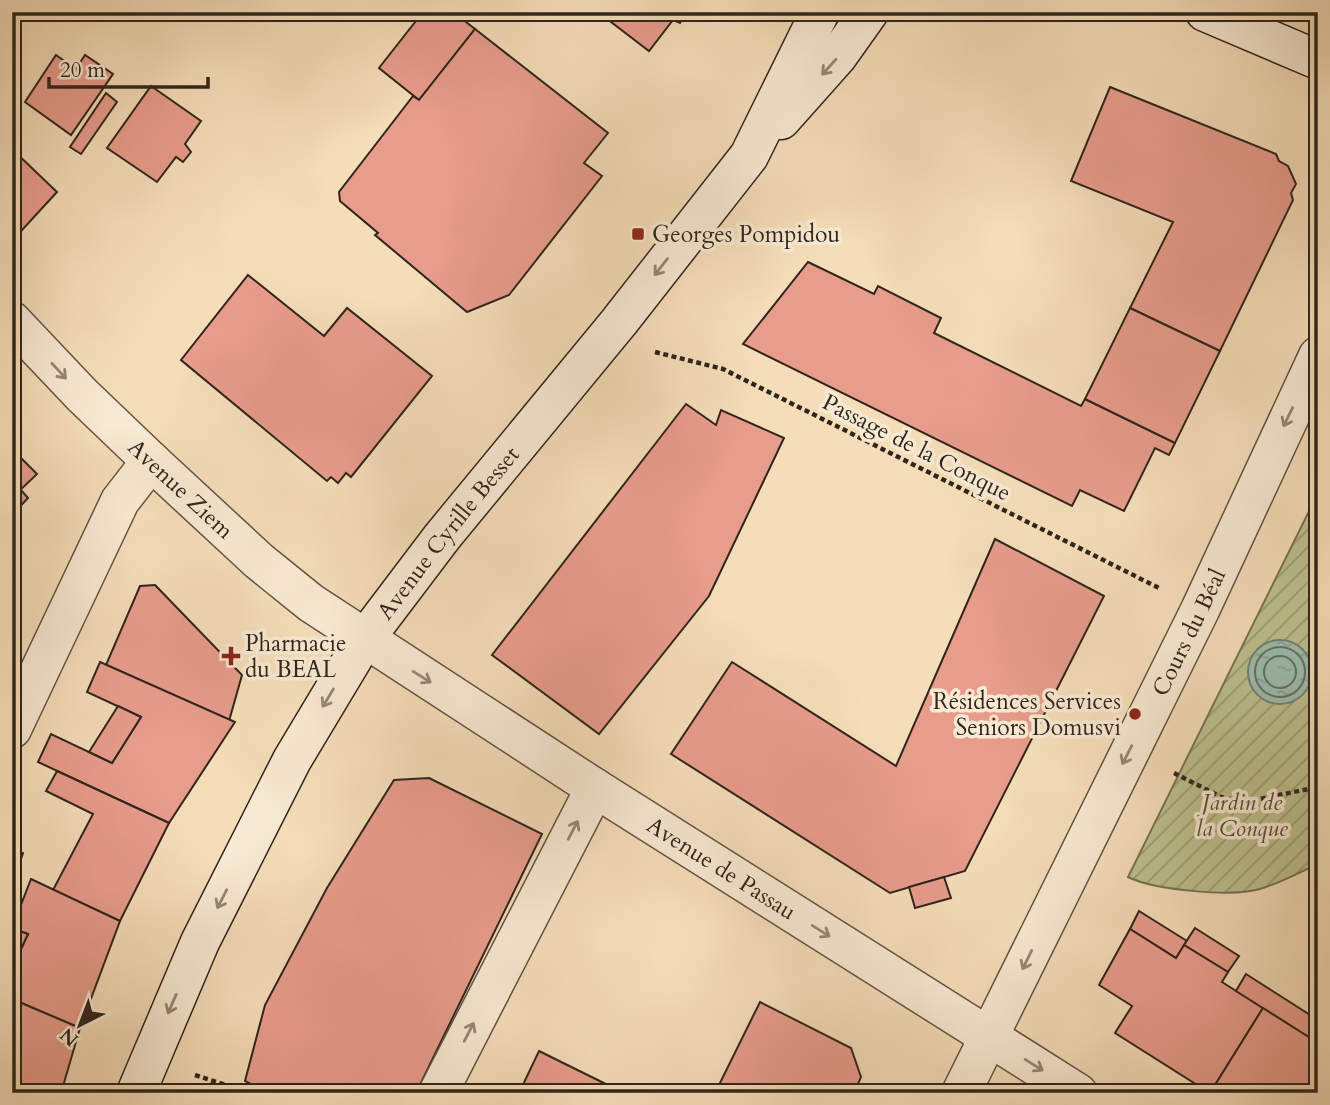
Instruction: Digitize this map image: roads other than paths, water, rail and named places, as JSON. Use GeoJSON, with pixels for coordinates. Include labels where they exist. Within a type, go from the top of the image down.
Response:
{"type":"FeatureCollection","features":[{"type":"Feature","properties":{"kind":"street","name":"Avenue Cyrille Besset"},"geometry":{"type":"LineString","coordinates":[[142,1076],[200,942],[292,760],[364,640],[442,537],[619,322],[749,156],[820,12]]}},
{"type":"Feature","properties":{"kind":"street"},"geometry":{"type":"LineString","coordinates":[[749,156],[837,57],[869,12]]}},
{"type":"Feature","properties":{"kind":"street"},"geometry":{"type":"LineString","coordinates":[[1205,12],[1318,60]]}},
{"type":"Feature","properties":{"kind":"street","name":"Avenue Ziem"},"geometry":{"type":"LineString","coordinates":[[12,321],[82,395],[259,561],[364,640]]}},
{"type":"Feature","properties":{"kind":"street","name":"Cours du Béal"},"geometry":{"type":"LineString","coordinates":[[961,1093],[1200,610],[1318,356]]}},
{"type":"Feature","properties":{"kind":"street"},"geometry":{"type":"LineString","coordinates":[[12,729],[120,501],[151,461]]}},
{"type":"Feature","properties":{"kind":"street","name":"Avenue de Passau"},"geometry":{"type":"LineString","coordinates":[[364,640],[1078,1093]]}},
{"type":"Feature","properties":{"kind":"street"},"geometry":{"type":"LineString","coordinates":[[438,1093],[595,788]]}},
{"type":"Feature","properties":{"kind":"water"},"geometry":{"type":"Polygon","coordinates":[[[1274,640],[1286,640],[1303,649],[1310,660],[1310,684],[1303,695],[1286,704],[1274,704],[1262,699],[1253,690],[1248,678],[1248,666],[1253,654],[1262,645],[1274,640]]]}},
{"type":"Feature","properties":{"kind":"place","name":"Georges Pompidou"},"geometry":{"type":"Point","coordinates":[638,234]}},
{"type":"Feature","properties":{"kind":"place","name":"Pharmacie du BEAL"},"geometry":{"type":"Point","coordinates":[231,656]}},
{"type":"Feature","properties":{"kind":"place","name":"Résidences Services Seniors Domusvi"},"geometry":{"type":"Point","coordinates":[1135,714]}},
{"type":"Feature","properties":{"kind":"park label","name":"Jardin de la Conque"},"geometry":{"type":"Point","coordinates":[1242,815]}}]}
